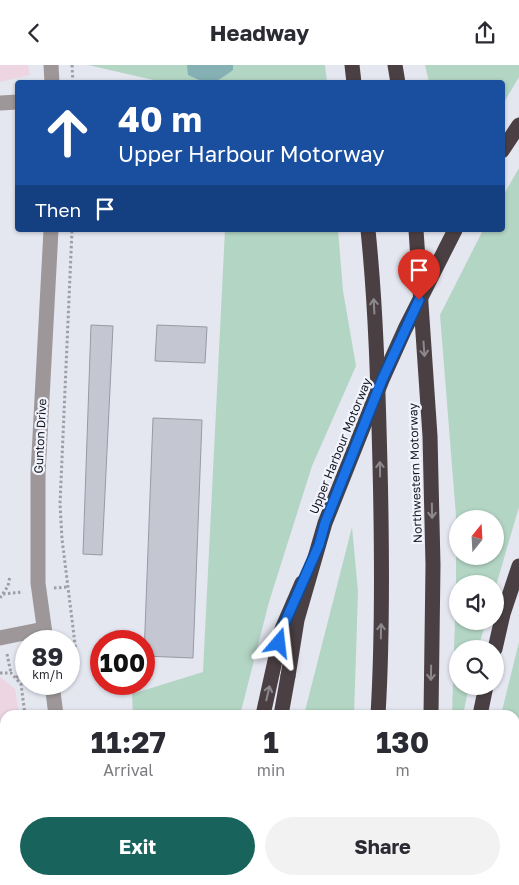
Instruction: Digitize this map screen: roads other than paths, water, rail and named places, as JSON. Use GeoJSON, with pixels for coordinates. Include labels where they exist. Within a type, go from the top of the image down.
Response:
{"type":"FeatureCollection","features":[{"type":"Feature","properties":{"kind":"highway"},"geometry":{"type":"LineString","coordinates":[[352,65],[354,80]]}},
{"type":"Feature","properties":{"kind":"highway"},"geometry":{"type":"LineString","coordinates":[[395,65],[398,80]]}},
{"type":"Feature","properties":{"kind":"highway"},"geometry":{"type":"LineString","coordinates":[[505,146],[519,125]]}},
{"type":"Feature","properties":{"kind":"highway"},"geometry":{"type":"LineString","coordinates":[[368,232],[378,373],[382,544],[381,667],[378,710]]}},
{"type":"Feature","properties":{"kind":"highway","name":"Northwestern Motorway"},"geometry":{"type":"LineString","coordinates":[[416,232],[430,436],[433,565],[431,710]]}},
{"type":"Feature","properties":{"kind":"highway","name":"Upper Harbour Motorway"},"geometry":{"type":"LineString","coordinates":[[282,710],[297,620],[325,523],[382,380],[405,329],[455,232]]}},
{"type":"Feature","properties":{"kind":"highway"},"geometry":{"type":"LineString","coordinates":[[264,710],[282,629],[319,545]]}},
{"type":"Feature","properties":{"kind":"highway"},"geometry":{"type":"LineString","coordinates":[[497,640],[503,614],[519,566]]}},
{"type":"Feature","properties":{"kind":"highway"},"geometry":{"type":"LineString","coordinates":[[481,710],[484,695]]}},
{"type":"Feature","properties":{"kind":"street"},"geometry":{"type":"LineString","coordinates":[[51,65],[52,80]]}},
{"type":"Feature","properties":{"kind":"street"},"geometry":{"type":"LineString","coordinates":[[0,103],[15,102]]}},
{"type":"Feature","properties":{"kind":"street","name":"Gunton Drive"},"geometry":{"type":"LineString","coordinates":[[44,630],[38,575],[38,474],[51,232]]}},
{"type":"Feature","properties":{"kind":"street"},"geometry":{"type":"LineString","coordinates":[[0,638],[15,637]]}},
{"type":"Feature","properties":{"kind":"street"},"geometry":{"type":"LineString","coordinates":[[53,695],[55,710]]}}]}
